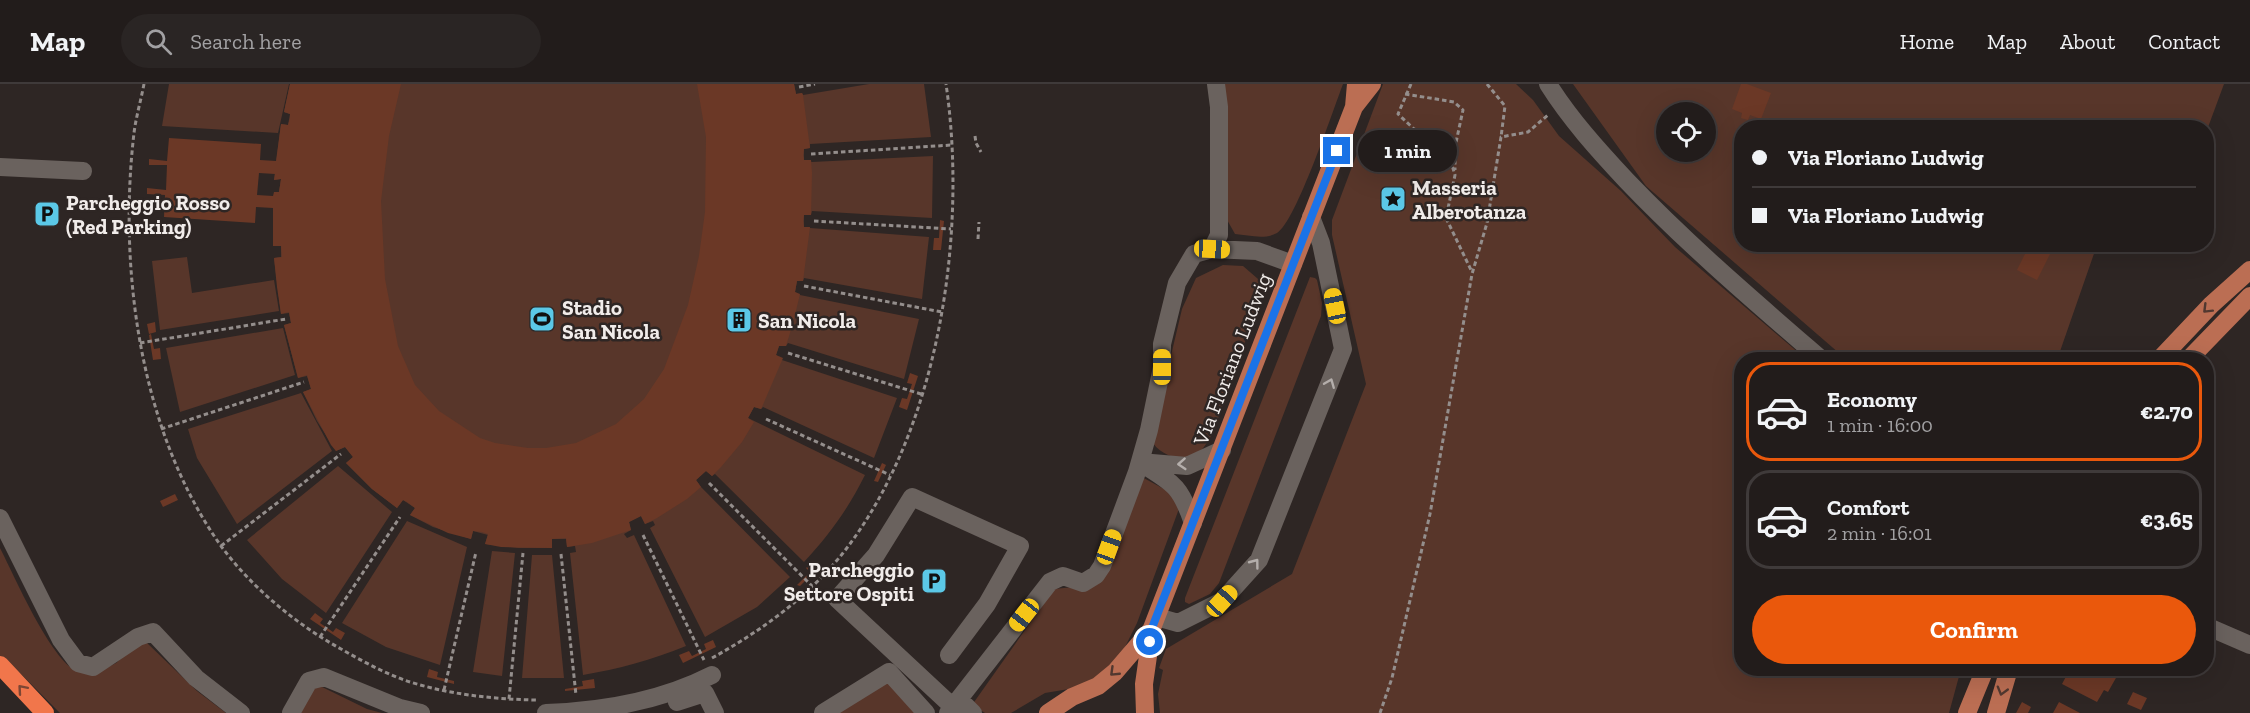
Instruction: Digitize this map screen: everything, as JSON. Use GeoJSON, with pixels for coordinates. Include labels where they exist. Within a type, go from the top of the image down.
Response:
{"type":"FeatureCollection","features":[{"type":"Feature","properties":{"kind":"highway"},"geometry":{"type":"LineString","coordinates":[[0,665],[45,713]]}},
{"type":"Feature","properties":{"kind":"main road"},"geometry":{"type":"LineString","coordinates":[[1354,107],[1356,84]]}},
{"type":"Feature","properties":{"kind":"main road"},"geometry":{"type":"LineString","coordinates":[[1354,107],[1372,84]]}},
{"type":"Feature","properties":{"kind":"main road","name":"Via Floriano Ludwig"},"geometry":{"type":"LineString","coordinates":[[1155,622],[1354,107]]}},
{"type":"Feature","properties":{"kind":"main road"},"geometry":{"type":"LineString","coordinates":[[2167,352],[2211,305],[2250,270]]}},
{"type":"Feature","properties":{"kind":"main road"},"geometry":{"type":"LineString","coordinates":[[2196,352],[2250,296]]}},
{"type":"Feature","properties":{"kind":"main road"},"geometry":{"type":"LineString","coordinates":[[1048,713],[1072,697],[1098,686],[1115,672],[1155,622]]}},
{"type":"Feature","properties":{"kind":"main road"},"geometry":{"type":"LineString","coordinates":[[1145,713],[1144,684],[1155,622]]}},
{"type":"Feature","properties":{"kind":"main road"},"geometry":{"type":"LineString","coordinates":[[1967,713],[1982,676]]}},
{"type":"Feature","properties":{"kind":"main road"},"geometry":{"type":"LineString","coordinates":[[1977,713],[1984,676]]}},
{"type":"Feature","properties":{"kind":"main road"},"geometry":{"type":"LineString","coordinates":[[1996,713],[2007,676]]}},
{"type":"Feature","properties":{"kind":"street"},"geometry":{"type":"LineString","coordinates":[[1212,249],[1219,235],[1220,107],[1216,84]]}},
{"type":"Feature","properties":{"kind":"street"},"geometry":{"type":"LineString","coordinates":[[1536,84],[1561,104]]}},
{"type":"Feature","properties":{"kind":"street"},"geometry":{"type":"LineString","coordinates":[[1548,84],[1561,104],[1601,153],[1656,211],[1813,352]]}},
{"type":"Feature","properties":{"kind":"street"},"geometry":{"type":"LineString","coordinates":[[0,167],[83,171]]}},
{"type":"Feature","properties":{"kind":"street"},"geometry":{"type":"LineString","coordinates":[[1155,622],[1178,623],[1222,601],[1259,560],[1343,349],[1321,243],[1311,217]]}},
{"type":"Feature","properties":{"kind":"street"},"geometry":{"type":"LineString","coordinates":[[953,706],[1050,582],[1064,576],[1083,583],[1096,575],[1101,566],[1140,462],[1162,367],[1162,344],[1177,283],[1194,254],[1212,249],[1257,252],[1293,264]]}},
{"type":"Feature","properties":{"kind":"street"},"geometry":{"type":"LineString","coordinates":[[1140,462],[1187,466],[1222,450]]}},
{"type":"Feature","properties":{"kind":"street"},"geometry":{"type":"LineString","coordinates":[[1140,462],[1178,489],[1185,499],[1193,523]]}},
{"type":"Feature","properties":{"kind":"street"},"geometry":{"type":"LineString","coordinates":[[949,655],[987,604],[1020,546],[912,497],[876,555],[837,599],[953,706],[973,713]]}},
{"type":"Feature","properties":{"kind":"street"},"geometry":{"type":"LineString","coordinates":[[0,518],[61,640],[78,663],[93,668],[138,637],[153,632],[196,678],[241,713]]}},
{"type":"Feature","properties":{"kind":"street"},"geometry":{"type":"LineString","coordinates":[[2214,629],[2250,645]]}},
{"type":"Feature","properties":{"kind":"street"},"geometry":{"type":"LineString","coordinates":[[545,707],[577,712],[650,699],[693,685],[709,668]]}},
{"type":"Feature","properties":{"kind":"street"},"geometry":{"type":"LineString","coordinates":[[823,713],[889,672],[926,713]]}},
{"type":"Feature","properties":{"kind":"street"},"geometry":{"type":"LineString","coordinates":[[291,713],[309,681],[324,677],[400,708],[421,713]]}},
{"type":"Feature","properties":{"kind":"street"},"geometry":{"type":"LineString","coordinates":[[638,713],[705,693],[715,713]]}},
{"type":"Feature","properties":{"kind":"path"},"geometry":{"type":"LineString","coordinates":[[144,84],[134,132],[130,191],[130,261],[140,343],[161,429],[185,486],[221,546],[254,584],[293,618],[358,659],[409,681],[444,691],[476,697],[509,699],[545,707]]}},
{"type":"Feature","properties":{"kind":"path"},"geometry":{"type":"LineString","coordinates":[[799,87],[815,84]]}},
{"type":"Feature","properties":{"kind":"path"},"geometry":{"type":"LineString","coordinates":[[696,666],[709,668],[813,586],[843,553],[874,508],[906,441],[934,353],[942,312],[951,229],[952,145],[946,84]]}},
{"type":"Feature","properties":{"kind":"path"},"geometry":{"type":"LineString","coordinates":[[1411,84],[1398,114],[1414,129],[1433,136],[1441,144],[1448,152],[1455,175]]}},
{"type":"Feature","properties":{"kind":"path"},"geometry":{"type":"LineString","coordinates":[[1380,713],[1392,678],[1431,514],[1472,274],[1486,223],[1501,137],[1505,106],[1487,84]]}},
{"type":"Feature","properties":{"kind":"path"},"geometry":{"type":"LineString","coordinates":[[1405,94],[1454,102],[1463,110],[1455,147],[1455,175],[1446,218],[1472,274]]}},
{"type":"Feature","properties":{"kind":"path"},"geometry":{"type":"LineString","coordinates":[[1501,137],[1528,132],[1561,104]]}},
{"type":"Feature","properties":{"kind":"path"},"geometry":{"type":"LineString","coordinates":[[975,136],[976,144],[981,152]]}},
{"type":"Feature","properties":{"kind":"path"},"geometry":{"type":"LineString","coordinates":[[811,154],[952,145]]}},
{"type":"Feature","properties":{"kind":"path"},"geometry":{"type":"LineString","coordinates":[[814,221],[951,229]]}},
{"type":"Feature","properties":{"kind":"path"},"geometry":{"type":"LineString","coordinates":[[978,239],[979,222]]}},
{"type":"Feature","properties":{"kind":"path"},"geometry":{"type":"LineString","coordinates":[[804,286],[942,312]]}},
{"type":"Feature","properties":{"kind":"path"},"geometry":{"type":"LineString","coordinates":[[140,343],[286,319]]}},
{"type":"Feature","properties":{"kind":"path"},"geometry":{"type":"LineString","coordinates":[[788,353],[921,394]]}},
{"type":"Feature","properties":{"kind":"path"},"geometry":{"type":"LineString","coordinates":[[161,429],[304,382]]}},
{"type":"Feature","properties":{"kind":"path"},"geometry":{"type":"LineString","coordinates":[[766,419],[891,475]]}},
{"type":"Feature","properties":{"kind":"path"},"geometry":{"type":"LineString","coordinates":[[221,546],[341,454]]}},
{"type":"Feature","properties":{"kind":"path"},"geometry":{"type":"LineString","coordinates":[[709,483],[813,586]]}},
{"type":"Feature","properties":{"kind":"path"},"geometry":{"type":"LineString","coordinates":[[320,637],[400,517]]}},
{"type":"Feature","properties":{"kind":"path"},"geometry":{"type":"LineString","coordinates":[[643,535],[709,668]]}},
{"type":"Feature","properties":{"kind":"path"},"geometry":{"type":"LineString","coordinates":[[444,691],[476,552]]}},
{"type":"Feature","properties":{"kind":"path"},"geometry":{"type":"LineString","coordinates":[[509,699],[522,553]]}},
{"type":"Feature","properties":{"kind":"path"},"geometry":{"type":"LineString","coordinates":[[561,554],[577,699]]}},
{"type":"Feature","properties":{"kind":"shaded area"},"geometry":{"type":"Polygon","coordinates":[[[169,84],[289,84],[278,133],[162,126],[169,84]]]}},
{"type":"Feature","properties":{"kind":"shaded area","name":"Stadio San Nicola"},"geometry":{"type":"Polygon","coordinates":[[[290,84],[794,84],[796,94],[802,93],[803,95],[869,84],[924,84],[931,137],[810,144],[810,148],[804,149],[804,160],[812,162],[933,156],[932,218],[812,211],[811,215],[804,215],[804,227],[929,237],[922,299],[804,278],[803,281],[797,281],[795,292],[800,295],[919,319],[904,379],[788,343],[786,346],[779,346],[776,355],[782,360],[897,398],[874,458],[763,407],[761,409],[754,407],[748,418],[865,475],[852,499],[830,531],[804,562],[715,474],[712,476],[706,471],[696,480],[790,577],[757,607],[705,637],[650,528],[655,525],[653,521],[645,524],[641,516],[629,522],[631,530],[624,534],[627,538],[634,535],[686,646],[635,664],[583,675],[570,553],[576,552],[575,546],[567,547],[566,539],[552,539],[552,548],[518,548],[485,544],[488,535],[473,531],[471,539],[433,527],[410,515],[415,508],[403,500],[397,508],[372,489],[346,463],[353,457],[345,447],[336,451],[317,421],[303,392],[311,389],[307,376],[298,378],[284,325],[291,323],[289,313],[281,314],[274,258],[281,257],[281,246],[273,246],[274,193],[279,192],[281,179],[274,180],[281,124],[288,125],[290,114],[284,112],[290,84]]]}},
{"type":"Feature","properties":{"kind":"shaded area"},"geometry":{"type":"Polygon","coordinates":[[[1222,84],[1343,84],[1304,188],[1285,225],[1272,235],[1235,234],[1226,218],[1222,84]]]}},
{"type":"Feature","properties":{"kind":"shaded area"},"geometry":{"type":"Polygon","coordinates":[[[1383,84],[1516,84],[1533,100],[1559,136],[1621,191],[1675,247],[1798,352],[1734,352],[1734,676],[1959,676],[1949,713],[1160,713],[1158,694],[1163,670],[1159,668],[1166,649],[1292,574],[1366,384],[1332,235],[1332,220],[1383,84]]]}},
{"type":"Feature","properties":{"kind":"shaded area"},"geometry":{"type":"Polygon","coordinates":[[[1573,84],[2224,84],[2211,120],[1734,120],[1734,252],[2095,252],[2060,352],[1838,352],[1646,186],[1573,84]]]}},
{"type":"Feature","properties":{"kind":"shaded area"},"geometry":{"type":"Polygon","coordinates":[[[187,257],[192,293],[274,280],[279,311],[160,330],[152,261],[187,257]]]}},
{"type":"Feature","properties":{"kind":"shaded area"},"geometry":{"type":"Polygon","coordinates":[[[1223,265],[1243,266],[1265,285],[1213,433],[1198,453],[1178,458],[1159,450],[1151,440],[1182,309],[1196,278],[1223,265]]]}},
{"type":"Feature","properties":{"kind":"shaded area"},"geometry":{"type":"Polygon","coordinates":[[[1310,277],[1317,280],[1322,303],[1321,316],[1219,583],[1210,594],[1189,604],[1185,602],[1185,598],[1310,277]]]}},
{"type":"Feature","properties":{"kind":"shaded area"},"geometry":{"type":"Polygon","coordinates":[[[283,328],[295,375],[180,412],[166,348],[283,328]]]}},
{"type":"Feature","properties":{"kind":"shaded area"},"geometry":{"type":"Polygon","coordinates":[[[301,393],[332,451],[237,524],[197,458],[188,429],[301,393]]]}},
{"type":"Feature","properties":{"kind":"shaded area"},"geometry":{"type":"Polygon","coordinates":[[[338,466],[392,512],[326,613],[282,579],[247,540],[338,466]]]}},
{"type":"Feature","properties":{"kind":"shaded area"},"geometry":{"type":"Polygon","coordinates":[[[1140,476],[1175,495],[1180,506],[1137,623],[1121,655],[1098,678],[1075,688],[1045,693],[1011,713],[985,713],[972,705],[1054,589],[1074,587],[1089,589],[1140,476]]]}},
{"type":"Feature","properties":{"kind":"shaded area"},"geometry":{"type":"Polygon","coordinates":[[[407,521],[467,547],[440,665],[386,647],[342,623],[407,521]]]}},
{"type":"Feature","properties":{"kind":"shaded area"},"geometry":{"type":"Polygon","coordinates":[[[0,548],[45,635],[67,664],[77,671],[95,674],[116,663],[139,642],[146,642],[197,691],[226,713],[60,713],[22,675],[0,658],[0,548]]]}},
{"type":"Feature","properties":{"kind":"shaded area"},"geometry":{"type":"Polygon","coordinates":[[[492,551],[515,553],[502,676],[473,672],[492,551]]]}},
{"type":"Feature","properties":{"kind":"shaded area"},"geometry":{"type":"Polygon","coordinates":[[[532,555],[552,555],[564,678],[522,678],[532,555]]]}},
{"type":"Feature","properties":{"kind":"shaded area"},"geometry":{"type":"Polygon","coordinates":[[[889,672],[915,713],[836,713],[889,672]]]}},
{"type":"Feature","properties":{"kind":"shaded area"},"geometry":{"type":"Polygon","coordinates":[[[320,686],[367,709],[382,713],[296,713],[311,688],[320,686]]]}},
{"type":"Feature","properties":{"kind":"building","name":"San Nicola"},"geometry":{"type":"Polygon","coordinates":[[[290,84],[401,84],[389,136],[381,201],[385,279],[398,346],[415,385],[439,411],[480,438],[495,443],[528,448],[546,448],[576,443],[616,424],[644,399],[664,369],[688,305],[699,256],[705,212],[706,137],[697,84],[794,84],[796,94],[802,93],[803,95],[810,148],[804,149],[803,155],[804,160],[811,160],[812,173],[811,215],[804,215],[803,221],[804,227],[810,227],[803,281],[797,281],[795,292],[800,294],[786,346],[779,346],[776,355],[783,358],[761,409],[754,407],[748,418],[754,422],[742,442],[712,476],[706,471],[696,480],[701,487],[687,499],[645,524],[641,516],[629,522],[631,530],[592,543],[567,547],[566,538],[552,539],[552,548],[501,547],[485,544],[488,534],[473,531],[471,539],[448,533],[410,515],[415,508],[403,500],[397,508],[372,489],[346,463],[353,457],[345,447],[336,451],[331,445],[303,392],[311,389],[307,375],[298,378],[284,325],[291,323],[289,312],[281,314],[274,258],[282,257],[281,246],[273,246],[273,208],[256,207],[255,223],[164,217],[165,195],[147,194],[147,188],[166,190],[167,165],[149,165],[149,159],[167,161],[169,138],[261,144],[260,160],[276,161],[281,124],[288,125],[290,118],[290,114],[284,112],[290,84]],[[259,173],[257,195],[273,196],[274,192],[279,192],[281,179],[274,180],[275,174],[259,173]]]}},
{"type":"Feature","properties":{"kind":"building"},"geometry":{"type":"Polygon","coordinates":[[[1741,84],[1771,93],[1761,119],[1750,115],[1748,120],[1741,118],[1742,113],[1732,109],[1741,84]]]}},
{"type":"Feature","properties":{"kind":"building"},"geometry":{"type":"Polygon","coordinates":[[[940,220],[944,221],[941,250],[933,250],[934,238],[939,238],[940,220]]]}},
{"type":"Feature","properties":{"kind":"building"},"geometry":{"type":"Polygon","coordinates":[[[2026,252],[2051,252],[2037,280],[2017,270],[2026,252]]]}},
{"type":"Feature","properties":{"kind":"building"},"geometry":{"type":"Polygon","coordinates":[[[155,322],[156,332],[149,334],[147,324],[155,322]]]}},
{"type":"Feature","properties":{"kind":"building"},"geometry":{"type":"Polygon","coordinates":[[[151,334],[154,349],[160,348],[161,359],[153,360],[149,335],[151,334]]]}},
{"type":"Feature","properties":{"kind":"building"},"geometry":{"type":"Polygon","coordinates":[[[910,373],[918,376],[907,410],[899,407],[902,398],[907,399],[912,384],[907,383],[910,373]]]}},
{"type":"Feature","properties":{"kind":"building"},"geometry":{"type":"Polygon","coordinates":[[[882,463],[886,465],[878,482],[874,481],[882,463]]]}},
{"type":"Feature","properties":{"kind":"building"},"geometry":{"type":"Polygon","coordinates":[[[175,494],[178,500],[163,507],[160,501],[175,494]]]}},
{"type":"Feature","properties":{"kind":"building"},"geometry":{"type":"Polygon","coordinates":[[[811,563],[817,569],[800,586],[797,585],[810,572],[806,568],[811,563]]]}},
{"type":"Feature","properties":{"kind":"building"},"geometry":{"type":"Polygon","coordinates":[[[315,613],[323,619],[320,623],[333,632],[336,628],[345,633],[341,640],[310,619],[315,613]]]}},
{"type":"Feature","properties":{"kind":"building"},"geometry":{"type":"Polygon","coordinates":[[[713,640],[716,647],[683,663],[679,655],[689,651],[692,656],[706,649],[704,644],[713,640]]]}},
{"type":"Feature","properties":{"kind":"building"},"geometry":{"type":"Polygon","coordinates":[[[429,669],[438,672],[437,677],[454,681],[454,684],[427,677],[429,669]]]}},
{"type":"Feature","properties":{"kind":"building"},"geometry":{"type":"Polygon","coordinates":[[[2066,676],[2117,676],[2108,692],[2104,690],[2097,702],[2062,684],[2066,676]]]}},
{"type":"Feature","properties":{"kind":"building"},"geometry":{"type":"Polygon","coordinates":[[[594,679],[595,688],[565,691],[565,689],[583,686],[582,681],[594,679]]]}},
{"type":"Feature","properties":{"kind":"building"},"geometry":{"type":"Polygon","coordinates":[[[2133,692],[2147,698],[2141,710],[2127,704],[2133,692]]]}},
{"type":"Feature","properties":{"kind":"building"},"geometry":{"type":"Polygon","coordinates":[[[2022,702],[2031,707],[2028,713],[2016,713],[2022,702]]]}},
{"type":"Feature","properties":{"kind":"building"},"geometry":{"type":"Polygon","coordinates":[[[2059,702],[2080,713],[2053,713],[2059,702]]]}},
{"type":"Feature","properties":{"kind":"place","name":"Masseria Alberotanza"},"geometry":{"type":"Point","coordinates":[1393,199]}},
{"type":"Feature","properties":{"kind":"place","name":"Parcheggio Rosso (Red Parking)"},"geometry":{"type":"Point","coordinates":[47,214]}},
{"type":"Feature","properties":{"kind":"place","name":"Stadio San Nicola"},"geometry":{"type":"Point","coordinates":[542,319]}},
{"type":"Feature","properties":{"kind":"place","name":"San Nicola"},"geometry":{"type":"Point","coordinates":[739,320]}},
{"type":"Feature","properties":{"kind":"place","name":"Parcheggio Settore Ospiti"},"geometry":{"type":"Point","coordinates":[934,581]}},
{"type":"Feature","properties":{"kind":"route"},"geometry":{"type":"LineString","coordinates":[[1150,642],[1152,628],[1337,151]]}}]}
